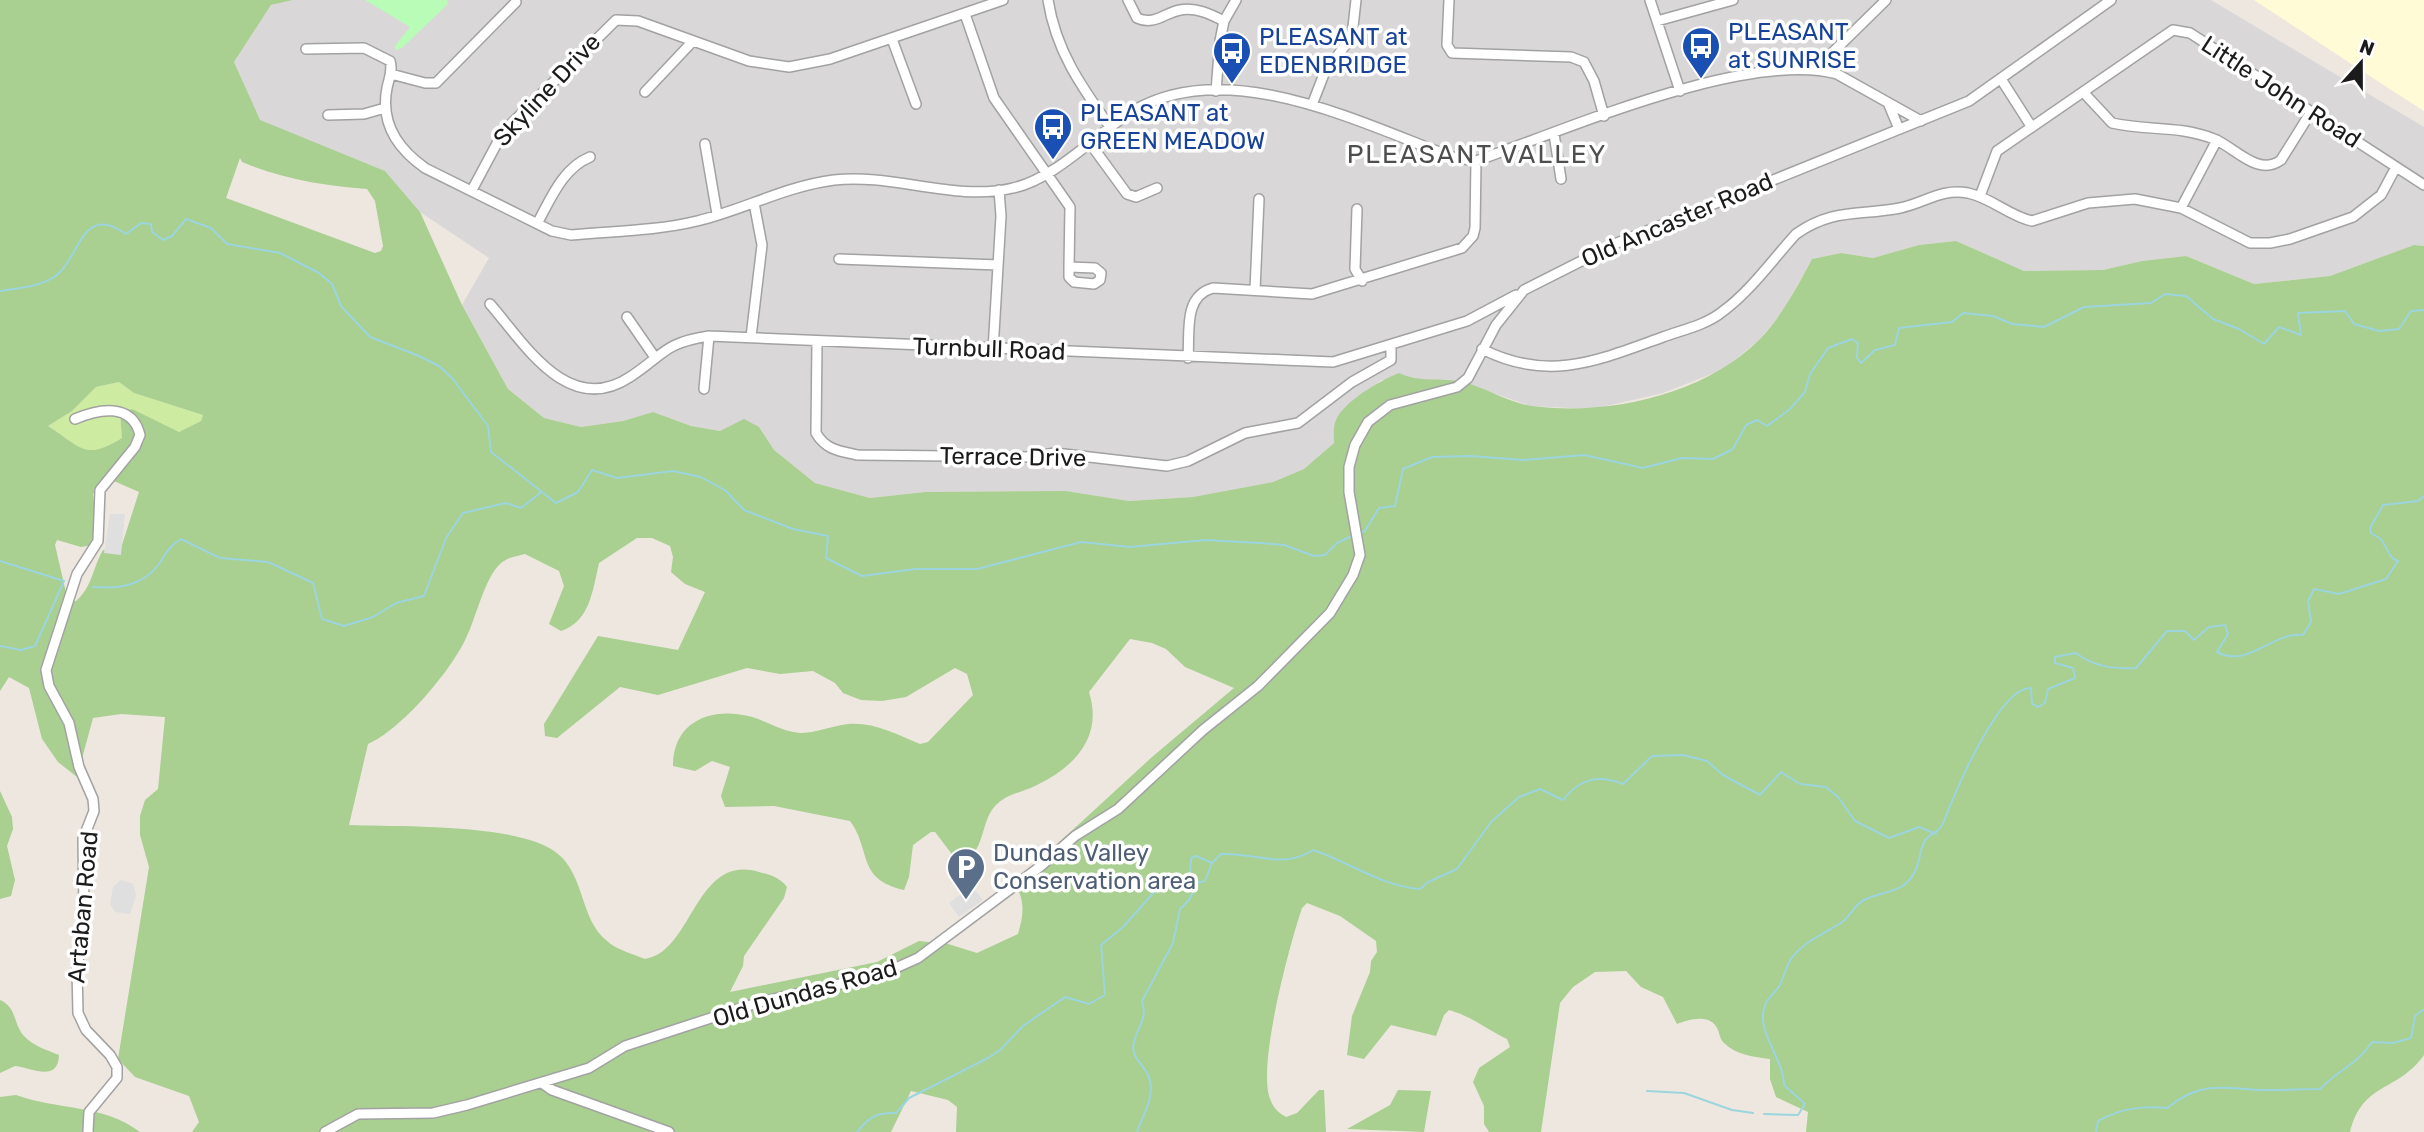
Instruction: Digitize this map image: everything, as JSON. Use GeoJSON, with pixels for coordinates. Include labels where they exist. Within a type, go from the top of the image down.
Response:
{"type":"FeatureCollection","features":[{"type":"Feature","properties":{"kind":"street","name":"Skyline Drive"},"geometry":{"type":"LineString","coordinates":[[472,190],[503,132],[607,26],[625,18],[749,61],[789,67],[830,59],[1003,0]]}},
{"type":"Feature","properties":{"kind":"street"},"geometry":{"type":"LineString","coordinates":[[1048,0],[1060,50],[1076,79],[1110,127]]}},
{"type":"Feature","properties":{"kind":"street"},"geometry":{"type":"LineString","coordinates":[[1128,0],[1137,18],[1143,21],[1152,21],[1179,10],[1198,10],[1224,21]]}},
{"type":"Feature","properties":{"kind":"street"},"geometry":{"type":"LineString","coordinates":[[1216,91],[1224,21],[1236,0]]}},
{"type":"Feature","properties":{"kind":"street"},"geometry":{"type":"LineString","coordinates":[[1312,105],[1324,74],[1352,36],[1356,0]]}},
{"type":"Feature","properties":{"kind":"street"},"geometry":{"type":"LineString","coordinates":[[1449,0],[1447,45],[1452,53],[1571,57],[1584,62],[1594,81],[1604,116]]}},
{"type":"Feature","properties":{"kind":"street"},"geometry":{"type":"LineString","coordinates":[[1650,0],[1680,91]]}},
{"type":"Feature","properties":{"kind":"street"},"geometry":{"type":"LineString","coordinates":[[1657,21],[1733,0]]}},
{"type":"Feature","properties":{"kind":"street"},"geometry":{"type":"LineString","coordinates":[[1824,70],[1833,52],[1886,0]]}},
{"type":"Feature","properties":{"kind":"street","name":"Old Ancaster Road"},"geometry":{"type":"LineString","coordinates":[[1355,522],[1349,467],[1355,445],[1368,422],[1390,405],[1457,387],[1468,377],[1496,325],[1524,290],[1578,259],[1969,101],[2111,0]]}},
{"type":"Feature","properties":{"kind":"street"},"geometry":{"type":"LineString","coordinates":[[392,71],[425,83],[436,83],[516,2]]}},
{"type":"Feature","properties":{"kind":"street"},"geometry":{"type":"LineString","coordinates":[[965,14],[994,98],[1066,200],[1071,214],[1069,267]]}},
{"type":"Feature","properties":{"kind":"street","name":"Little John Road"},"geometry":{"type":"LineString","coordinates":[[1980,196],[1997,152],[2173,30],[2183,30],[2424,185]]}},
{"type":"Feature","properties":{"kind":"street"},"geometry":{"type":"LineString","coordinates":[[892,39],[916,104]]}},
{"type":"Feature","properties":{"kind":"street"},"geometry":{"type":"LineString","coordinates":[[645,92],[693,41]]}},
{"type":"Feature","properties":{"kind":"street"},"geometry":{"type":"LineString","coordinates":[[306,49],[364,48],[390,61],[392,71],[386,108],[396,143],[409,157],[552,231],[571,235],[656,228],[717,215],[802,187],[836,180],[999,190],[1016,188],[1047,172],[1149,103],[1173,94],[1216,91],[1276,95],[1312,105],[1452,157],[1476,161],[1680,91],[1751,73],[1824,70],[1849,79],[1889,105],[1921,121]]}},
{"type":"Feature","properties":{"kind":"street"},"geometry":{"type":"LineString","coordinates":[[2001,79],[2031,126]]}},
{"type":"Feature","properties":{"kind":"street"},"geometry":{"type":"LineString","coordinates":[[2084,93],[2112,123],[2173,128],[2217,140],[2260,166],[2275,164],[2281,160],[2311,113]]}},
{"type":"Feature","properties":{"kind":"street"},"geometry":{"type":"LineString","coordinates":[[1889,105],[1899,129]]}},
{"type":"Feature","properties":{"kind":"street"},"geometry":{"type":"LineString","coordinates":[[328,115],[364,114],[386,108]]}},
{"type":"Feature","properties":{"kind":"street"},"geometry":{"type":"LineString","coordinates":[[1554,134],[1561,179]]}},
{"type":"Feature","properties":{"kind":"street"},"geometry":{"type":"LineString","coordinates":[[2181,208],[2217,140]]}},
{"type":"Feature","properties":{"kind":"street"},"geometry":{"type":"LineString","coordinates":[[1089,142],[1127,194],[1136,197],[1157,188]]}},
{"type":"Feature","properties":{"kind":"street"},"geometry":{"type":"LineString","coordinates":[[705,144],[717,215]]}},
{"type":"Feature","properties":{"kind":"street"},"geometry":{"type":"LineString","coordinates":[[537,222],[566,175],[577,162],[590,157]]}},
{"type":"Feature","properties":{"kind":"street"},"geometry":{"type":"LineString","coordinates":[[1188,358],[1195,296],[1213,288],[1312,294],[1362,281],[1468,244],[1475,228],[1476,161]]}},
{"type":"Feature","properties":{"kind":"street"},"geometry":{"type":"LineString","coordinates":[[1482,349],[1511,362],[1557,367],[1610,356],[1722,313],[1796,234],[1829,216],[1903,208],[1935,194],[1954,191],[1980,196],[2020,219],[2032,222],[2112,199],[2147,200],[2181,208],[2250,243],[2290,239],[2353,217],[2381,195],[2396,167]]}},
{"type":"Feature","properties":{"kind":"street"},"geometry":{"type":"LineString","coordinates":[[993,350],[999,190]]}},
{"type":"Feature","properties":{"kind":"street"},"geometry":{"type":"LineString","coordinates":[[1255,290],[1259,199]]}},
{"type":"Feature","properties":{"kind":"street"},"geometry":{"type":"LineString","coordinates":[[751,337],[762,264],[762,245],[754,203]]}},
{"type":"Feature","properties":{"kind":"street"},"geometry":{"type":"LineString","coordinates":[[1357,209],[1355,269],[1362,281]]}},
{"type":"Feature","properties":{"kind":"street"},"geometry":{"type":"LineString","coordinates":[[839,259],[998,265]]}},
{"type":"Feature","properties":{"kind":"street","name":"Turnbull Road"},"geometry":{"type":"LineString","coordinates":[[490,304],[539,365],[563,382],[587,387],[609,386],[629,378],[654,356],[672,345],[709,336],[993,350],[1333,362],[1467,321],[1524,290]]}},
{"type":"Feature","properties":{"kind":"street"},"geometry":{"type":"LineString","coordinates":[[628,317],[654,356]]}},
{"type":"Feature","properties":{"kind":"street"},"geometry":{"type":"LineString","coordinates":[[704,389],[709,336]]}},
{"type":"Feature","properties":{"kind":"street","name":"Terrace Drive"},"geometry":{"type":"LineString","coordinates":[[817,342],[816,433],[823,444],[836,451],[858,455],[1029,457],[1055,453],[1167,466],[1188,461],[1245,433],[1298,424],[1352,382],[1385,366],[1391,360],[1391,345]]}},
{"type":"Feature","properties":{"kind":"street","name":"Artaban Road"},"geometry":{"type":"LineString","coordinates":[[75,419],[95,410],[110,409],[129,418],[140,435],[135,447],[100,490],[98,541],[77,574],[46,670],[49,686],[69,723],[79,767],[93,799],[94,811],[83,839],[84,912],[76,994],[82,1021],[110,1055],[117,1067],[117,1078],[89,1112],[88,1132]]}},
{"type":"Feature","properties":{"kind":"street","name":"Old Dundas Road"},"geometry":{"type":"LineString","coordinates":[[326,1132],[358,1114],[433,1113],[542,1083],[589,1068],[625,1046],[760,1002],[880,975],[918,958],[1041,866],[1075,836],[1118,809],[1203,730],[1258,686],[1338,603],[1358,564],[1359,540],[1355,522]]}},
{"type":"Feature","properties":{"kind":"street"},"geometry":{"type":"LineString","coordinates":[[542,1083],[552,1090],[669,1132]]}},
{"type":"Feature","properties":{"kind":"shaded area"},"geometry":{"type":"Polygon","coordinates":[[[293,0],[2211,0],[2424,127],[2424,246],[2414,245],[2330,276],[2254,284],[2186,256],[2142,261],[2103,270],[2024,271],[1956,241],[1919,245],[1873,258],[1841,253],[1812,259],[1783,311],[1760,339],[1724,369],[1663,393],[1593,409],[1530,406],[1462,382],[1381,380],[1336,420],[1334,443],[1304,469],[1273,482],[1193,497],[1129,501],[1066,491],[925,492],[870,498],[815,483],[774,450],[759,427],[721,431],[691,426],[653,412],[623,421],[581,427],[544,418],[508,389],[462,305],[489,258],[420,212],[385,171],[260,121],[234,62],[271,5],[293,0]]]}},
{"type":"Feature","properties":{"kind":"shaded area"},"geometry":{"type":"Polygon","coordinates":[[[2254,0],[2424,0],[2424,111],[2385,86],[2254,0]]]}},
{"type":"Feature","properties":{"kind":"shaded area"},"geometry":{"type":"Polygon","coordinates":[[[110,514],[125,514],[121,555],[104,553],[110,514]]]}},
{"type":"Feature","properties":{"kind":"shaded area"},"geometry":{"type":"Polygon","coordinates":[[[121,880],[133,884],[136,895],[130,914],[115,912],[110,904],[113,887],[121,880]]]}},
{"type":"Feature","properties":{"kind":"shaded area","name":"Dundas Valley Conservation area"},"geometry":{"type":"Polygon","coordinates":[[[972,886],[983,900],[959,917],[949,903],[972,886]]]}},
{"type":"Feature","properties":{"kind":"green space"},"geometry":{"type":"Polygon","coordinates":[[[0,0],[293,0],[271,5],[234,62],[260,120],[385,171],[420,212],[462,305],[508,389],[544,418],[581,427],[623,421],[653,412],[691,426],[720,431],[744,419],[759,427],[774,450],[815,483],[870,498],[925,492],[1066,491],[1129,501],[1193,497],[1273,482],[1304,469],[1334,443],[1335,422],[1340,413],[1373,386],[1399,373],[1414,378],[1462,382],[1532,406],[1592,408],[1654,397],[1712,374],[1737,358],[1760,339],[1775,321],[1812,259],[1841,253],[1873,258],[1919,245],[1956,241],[2024,271],[2103,270],[2142,261],[2186,256],[2254,284],[2330,276],[2414,245],[2424,246],[2424,1055],[2403,1076],[2372,1095],[2363,1104],[2350,1132],[1806,1132],[1808,1112],[1776,1097],[1770,1079],[1770,1059],[1746,1055],[1729,1047],[1709,1020],[1698,1019],[1677,1024],[1663,997],[1641,987],[1626,971],[1595,972],[1573,987],[1560,1003],[1541,1132],[1489,1132],[1484,1124],[1484,1106],[1473,1082],[1479,1068],[1510,1047],[1507,1039],[1449,1010],[1444,1015],[1436,1036],[1391,1025],[1364,1059],[1347,1055],[1352,1016],[1370,972],[1371,961],[1377,952],[1376,941],[1340,916],[1307,903],[1302,908],[1283,975],[1268,1056],[1267,1079],[1272,1103],[1277,1111],[1286,1117],[1297,1113],[1319,1090],[1324,1090],[1326,1132],[956,1132],[957,1107],[948,1100],[911,1091],[891,1132],[192,1132],[199,1122],[189,1096],[135,1077],[118,1059],[149,867],[140,835],[140,816],[145,800],[158,789],[165,717],[121,714],[93,718],[77,777],[58,762],[42,739],[29,688],[9,677],[0,691],[0,0]],[[240,158],[226,198],[375,253],[381,251],[383,246],[375,201],[367,189],[320,184],[288,177],[257,168],[242,162],[240,158]],[[119,382],[96,387],[72,411],[48,426],[84,449],[100,449],[122,438],[120,413],[132,409],[179,432],[201,421],[203,415],[134,393],[119,382]],[[107,478],[93,494],[98,534],[92,545],[81,547],[57,540],[55,545],[68,601],[76,601],[82,595],[103,550],[121,548],[139,492],[107,478]],[[637,538],[599,563],[592,594],[584,612],[571,627],[561,631],[549,624],[564,586],[559,571],[525,554],[509,558],[498,566],[487,585],[466,638],[449,667],[410,713],[368,744],[349,825],[489,832],[541,844],[567,863],[598,932],[615,947],[645,959],[661,952],[674,940],[707,889],[721,877],[738,870],[775,877],[787,887],[784,898],[744,956],[743,966],[730,992],[877,962],[919,941],[948,944],[977,953],[1018,934],[1022,908],[1021,896],[1015,883],[1152,757],[1234,688],[1185,667],[1166,649],[1130,639],[1089,692],[1092,722],[1089,736],[1074,759],[1051,777],[995,806],[976,850],[961,866],[935,832],[913,845],[909,877],[904,890],[878,879],[867,863],[857,832],[850,821],[774,806],[725,807],[721,796],[730,767],[712,761],[695,771],[673,766],[675,751],[679,738],[687,728],[696,721],[720,714],[748,716],[800,733],[848,724],[867,725],[920,744],[928,742],[973,695],[967,674],[955,668],[906,697],[882,701],[861,700],[843,693],[835,683],[813,671],[780,674],[747,668],[658,695],[620,687],[557,738],[545,736],[544,724],[598,636],[678,650],[705,592],[685,584],[671,572],[673,557],[670,546],[652,538],[637,538]]]}},
{"type":"Feature","properties":{"kind":"green space"},"geometry":{"type":"Polygon","coordinates":[[[365,0],[447,0],[448,4],[402,48],[396,50],[395,46],[410,27],[365,0]]]}},
{"type":"Feature","properties":{"kind":"green space"},"geometry":{"type":"Polygon","coordinates":[[[119,382],[134,393],[203,415],[201,421],[179,432],[120,414],[122,438],[91,451],[77,446],[48,426],[72,411],[96,387],[119,382]]]}},
{"type":"Feature","properties":{"kind":"green space"},"geometry":{"type":"Polygon","coordinates":[[[0,791],[12,817],[13,829],[7,846],[15,880],[11,896],[0,899],[0,791]]]}},
{"type":"Feature","properties":{"kind":"green space"},"geometry":{"type":"Polygon","coordinates":[[[0,1000],[12,1011],[21,1031],[28,1039],[59,1055],[54,1069],[43,1072],[15,1066],[0,1073],[0,1000]]]}},
{"type":"Feature","properties":{"kind":"green space"},"geometry":{"type":"Polygon","coordinates":[[[1398,1090],[1431,1091],[1424,1132],[1347,1129],[1390,1105],[1398,1090]]]}},
{"type":"Feature","properties":{"kind":"green space"},"geometry":{"type":"Polygon","coordinates":[[[16,1095],[95,1112],[126,1123],[140,1132],[0,1132],[0,1097],[16,1095]]]}},
{"type":"Feature","properties":{"kind":"waterway"},"geometry":{"type":"LineString","coordinates":[[0,291],[35,285],[54,277],[63,269],[83,237],[90,229],[99,225],[111,226],[126,234],[141,223],[151,224],[152,232],[163,240],[172,236],[186,219],[211,228],[227,244],[280,253],[319,273],[332,284],[341,306],[370,337],[419,356],[439,366],[452,378],[488,426],[491,452],[556,503],[578,492],[592,470],[617,478],[673,471],[701,477],[726,491],[744,510],[793,529],[828,536],[826,558],[862,576],[916,569],[977,569],[1081,542],[1130,547],[1205,540],[1260,543],[1284,545],[1314,556],[1325,555],[1337,543],[1354,535]]}},
{"type":"Feature","properties":{"kind":"waterway"},"geometry":{"type":"LineString","coordinates":[[1359,533],[1365,531],[1379,508],[1395,506],[1403,469],[1432,457],[1471,456],[1523,460],[1584,455],[1643,468],[1682,458],[1713,459],[1733,449],[1746,425],[1757,420],[1767,426],[1790,409],[1805,392],[1810,374],[1828,348],[1852,339],[1858,343],[1857,358],[1861,363],[1875,350],[1895,345],[1899,328],[1952,322],[1963,313],[1993,316],[2012,324],[2044,327],[2084,307],[2151,303],[2165,294],[2186,296],[2213,319],[2239,329],[2264,344],[2279,327],[2301,335],[2298,313],[2345,311],[2354,324],[2379,331],[2399,329],[2411,311],[2424,310]]}},
{"type":"Feature","properties":{"kind":"waterway"},"geometry":{"type":"LineString","coordinates":[[93,587],[121,586],[146,577],[181,539],[220,558],[268,562],[313,583],[322,619],[344,626],[373,617],[396,603],[424,596],[446,538],[463,513],[506,503],[521,508],[540,493]]}},
{"type":"Feature","properties":{"kind":"waterway"},"geometry":{"type":"LineString","coordinates":[[1764,1114],[1798,1115],[1805,1104],[1784,1085],[1763,1015],[1765,1005],[1780,985],[1791,959],[1808,943],[1845,920],[1861,902],[1906,883],[1917,866],[1924,842],[1943,824],[1979,744],[2005,704],[2018,692],[2031,688],[2032,704],[2038,707],[2045,703],[2048,689],[2075,678],[2073,668],[2055,663],[2055,657],[2076,653],[2104,666],[2136,668],[2167,631],[2185,631],[2194,640],[2209,627],[2225,625],[2228,634],[2217,652],[2228,656],[2250,653],[2281,638],[2303,635],[2311,622],[2308,601],[2314,589],[2339,594],[2386,579],[2398,561],[2392,558],[2381,539],[2371,533],[2370,528],[2383,505],[2418,501],[2424,496]]}},
{"type":"Feature","properties":{"kind":"waterway"},"geometry":{"type":"LineString","coordinates":[[0,561],[64,581],[35,646],[21,650],[0,646]]}},
{"type":"Feature","properties":{"kind":"waterway"},"geometry":{"type":"LineString","coordinates":[[857,1132],[874,1116],[896,1113],[909,1098],[988,1058],[1000,1050],[1023,1026],[1065,997],[1089,1004],[1105,995],[1101,945],[1123,927],[1155,891],[1186,878],[1190,874],[1191,858],[1196,856],[1212,863],[1221,854],[1279,860],[1301,856],[1313,850],[1378,879],[1420,889],[1428,882],[1457,869],[1491,822],[1519,797],[1540,789],[1563,800],[1576,787],[1590,780],[1605,779],[1623,784],[1652,756],[1683,755],[1707,761],[1723,775],[1760,795],[1781,772],[1800,784],[1826,787],[1838,797],[1855,821],[1889,838],[1919,827],[1936,834]]}},
{"type":"Feature","properties":{"kind":"waterway"},"geometry":{"type":"LineString","coordinates":[[1137,1132],[1151,1089],[1148,1075],[1135,1056],[1133,1048],[1143,1017],[1142,1001],[1173,943],[1180,909],[1189,900],[1197,883],[1205,881],[1212,863]]}},
{"type":"Feature","properties":{"kind":"waterway"},"geometry":{"type":"LineString","coordinates":[[2096,1132],[2098,1121],[2115,1113],[2140,1108],[2167,1108],[2203,1089],[2320,1089],[2361,1056],[2372,1042],[2393,1043],[2411,1038],[2415,1016],[2424,1009]]}},
{"type":"Feature","properties":{"kind":"waterway"},"geometry":{"type":"LineString","coordinates":[[1647,1091],[1684,1093],[1732,1110],[1753,1113]]}},
{"type":"Feature","properties":{"kind":"place","name":"PLEASANT at SUNRISE"},"geometry":{"type":"Point","coordinates":[1701,80]}},
{"type":"Feature","properties":{"kind":"place","name":"PLEASANT at EDENBRIDGE"},"geometry":{"type":"Point","coordinates":[1232,85]}},
{"type":"Feature","properties":{"kind":"place","name":"PLEASANT at GREEN MEADOW"},"geometry":{"type":"Point","coordinates":[1053,161]}},
{"type":"Feature","properties":{"kind":"place","name":"Dundas Valley Conservation area"},"geometry":{"type":"Point","coordinates":[966,901]}},
{"type":"Feature","properties":{"kind":"district","name":"PLEASANT VALLEY"},"geometry":{"type":"Point","coordinates":[1477,154]}}]}
